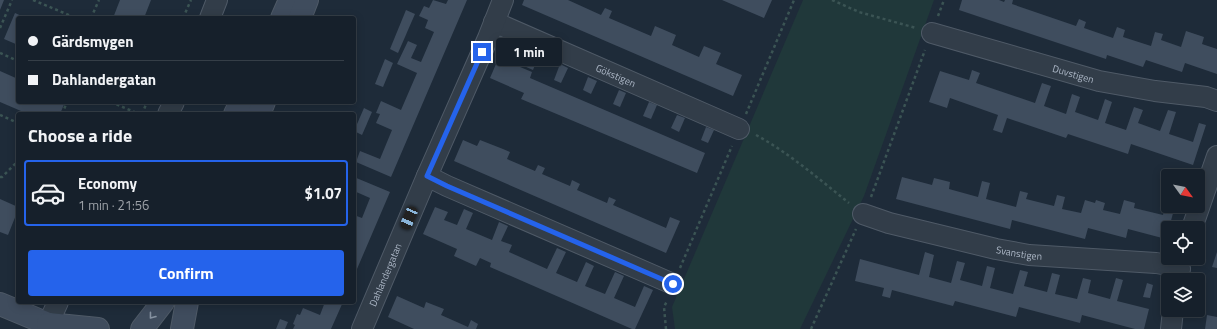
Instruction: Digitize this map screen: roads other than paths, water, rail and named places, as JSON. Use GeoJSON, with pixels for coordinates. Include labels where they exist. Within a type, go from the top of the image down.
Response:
{"type":"FeatureCollection","features":[{"type":"Feature","properties":{"kind":"main road"},"geometry":{"type":"LineString","coordinates":[[283,16],[290,0]]}},
{"type":"Feature","properties":{"kind":"main road"},"geometry":{"type":"LineString","coordinates":[[301,16],[307,0]]}},
{"type":"Feature","properties":{"kind":"main road"},"geometry":{"type":"LineString","coordinates":[[0,304],[52,327],[98,329]]}},
{"type":"Feature","properties":{"kind":"main road"},"geometry":{"type":"LineString","coordinates":[[142,329],[161,304]]}},
{"type":"Feature","properties":{"kind":"main road"},"geometry":{"type":"LineString","coordinates":[[182,329],[187,304]]}},
{"type":"Feature","properties":{"kind":"street"},"geometry":{"type":"LineString","coordinates":[[211,16],[218,0]]}},
{"type":"Feature","properties":{"kind":"street","name":"Dahlandergatan"},"geometry":{"type":"LineString","coordinates":[[362,329],[503,0]]}},
{"type":"Feature","properties":{"kind":"street","name":"Gökstigen"},"geometry":{"type":"LineString","coordinates":[[494,22],[739,129]]}},
{"type":"Feature","properties":{"kind":"street","name":"Duvstigen"},"geometry":{"type":"LineString","coordinates":[[932,33],[1099,81],[1155,91],[1206,97],[1217,100]]}},
{"type":"Feature","properties":{"kind":"street"},"geometry":{"type":"LineString","coordinates":[[1194,221],[1217,156]]}},
{"type":"Feature","properties":{"kind":"street"},"geometry":{"type":"LineString","coordinates":[[427,176],[673,284]]}},
{"type":"Feature","properties":{"kind":"street","name":"Svanstigen"},"geometry":{"type":"LineString","coordinates":[[863,214],[888,223],[996,249],[1029,255],[1156,263],[1169,265],[1180,269]]}},
{"type":"Feature","properties":{"kind":"street"},"geometry":{"type":"LineString","coordinates":[[52,327],[58,304]]}},
{"type":"Feature","properties":{"kind":"street"},"geometry":{"type":"LineString","coordinates":[[1171,329],[1172,317]]}}]}
